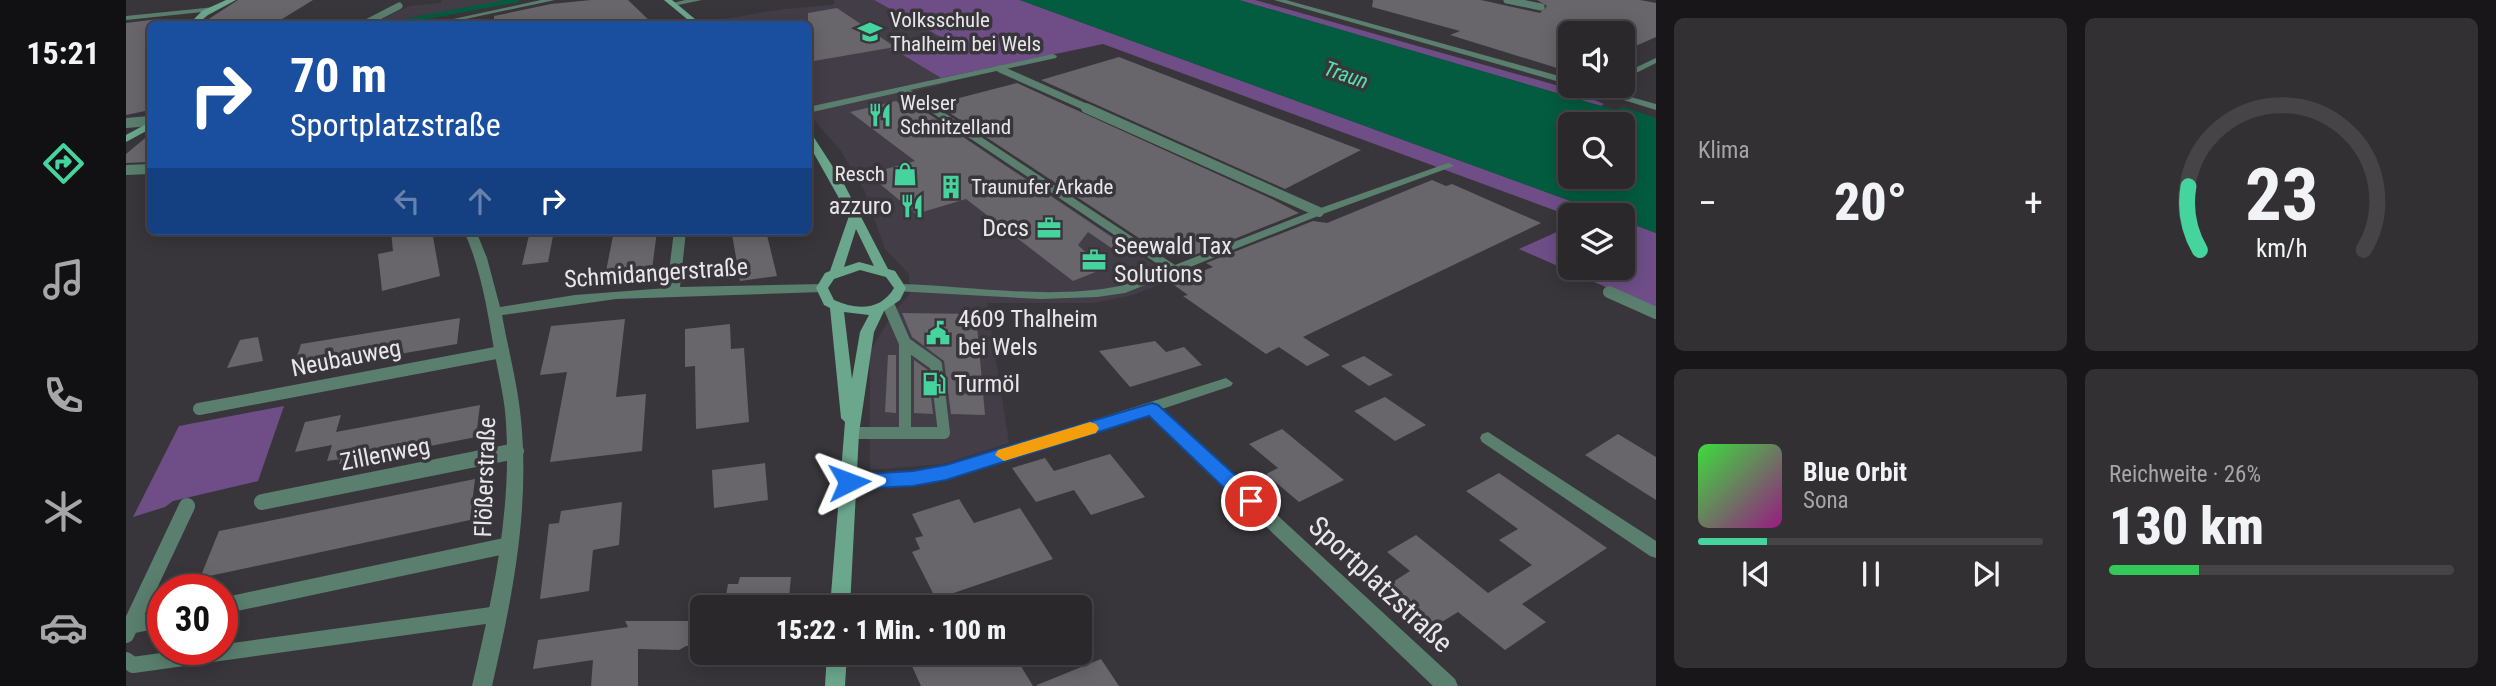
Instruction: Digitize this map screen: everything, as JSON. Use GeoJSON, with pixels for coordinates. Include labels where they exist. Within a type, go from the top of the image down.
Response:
{"type":"FeatureCollection","features":[{"type":"Feature","properties":{"kind":"main road"},"geometry":{"type":"LineString","coordinates":[[197,21],[212,9],[232,0]]}},
{"type":"Feature","properties":{"kind":"main road"},"geometry":{"type":"LineString","coordinates":[[670,2],[693,21]]}},
{"type":"Feature","properties":{"kind":"main road"},"geometry":{"type":"LineString","coordinates":[[126,139],[147,125]]}},
{"type":"Feature","properties":{"kind":"main road"},"geometry":{"type":"LineString","coordinates":[[812,141],[835,175],[853,219],[882,269],[898,280],[900,288],[897,297],[884,306],[865,311],[837,307],[823,295],[821,288],[836,271],[859,266],[882,269]]}},
{"type":"Feature","properties":{"kind":"main road"},"geometry":{"type":"LineString","coordinates":[[836,271],[853,219]]}},
{"type":"Feature","properties":{"kind":"main road"},"geometry":{"type":"LineString","coordinates":[[841,595],[851,433],[867,332],[884,306]]}},
{"type":"Feature","properties":{"kind":"main road"},"geometry":{"type":"LineString","coordinates":[[837,307],[851,433]]}},
{"type":"Feature","properties":{"kind":"main road"},"geometry":{"type":"LineString","coordinates":[[835,686],[836,665]]}},
{"type":"Feature","properties":{"kind":"street"},"geometry":{"type":"LineString","coordinates":[[449,21],[551,0]]}},
{"type":"Feature","properties":{"kind":"street"},"geometry":{"type":"LineString","coordinates":[[670,2],[698,0]]}},
{"type":"Feature","properties":{"kind":"street"},"geometry":{"type":"LineString","coordinates":[[1278,0],[1558,79]]}},
{"type":"Feature","properties":{"kind":"street"},"geometry":{"type":"LineString","coordinates":[[126,18],[212,9]]}},
{"type":"Feature","properties":{"kind":"street"},"geometry":{"type":"LineString","coordinates":[[812,109],[1054,56]]}},
{"type":"Feature","properties":{"kind":"street"},"geometry":{"type":"LineString","coordinates":[[1637,69],[1656,60]]}},
{"type":"Feature","properties":{"kind":"street"},"geometry":{"type":"LineString","coordinates":[[1637,69],[1656,74]]}},
{"type":"Feature","properties":{"kind":"street"},"geometry":{"type":"LineString","coordinates":[[904,90],[1175,270]]}},
{"type":"Feature","properties":{"kind":"street"},"geometry":{"type":"LineString","coordinates":[[1630,98],[1656,107]]}},
{"type":"Feature","properties":{"kind":"street"},"geometry":{"type":"LineString","coordinates":[[900,288],[996,294],[1097,295],[1125,289],[1319,212],[1449,166]]}},
{"type":"Feature","properties":{"kind":"street","name":"Flößerstraße"},"geometry":{"type":"LineString","coordinates":[[471,235],[494,312],[514,419],[516,451],[509,545],[499,614],[482,686]]}},
{"type":"Feature","properties":{"kind":"street"},"geometry":{"type":"LineString","coordinates":[[673,290],[680,235]]}},
{"type":"Feature","properties":{"kind":"street","name":"Schmidangerstraße"},"geometry":{"type":"LineString","coordinates":[[494,312],[673,290],[821,288]]}},
{"type":"Feature","properties":{"kind":"street"},"geometry":{"type":"LineString","coordinates":[[849,482],[913,478],[946,472],[1152,409],[1226,383]]}},
{"type":"Feature","properties":{"kind":"street","name":"Sportplatzstraße"},"geometry":{"type":"LineString","coordinates":[[1152,409],[1448,686]]}},
{"type":"Feature","properties":{"kind":"street"},"geometry":{"type":"LineString","coordinates":[[1488,438],[1656,551]]}},
{"type":"Feature","properties":{"kind":"lane"},"geometry":{"type":"LineString","coordinates":[[1507,0],[1541,7]]}},
{"type":"Feature","properties":{"kind":"lane"},"geometry":{"type":"LineString","coordinates":[[370,21],[399,6]]}},
{"type":"Feature","properties":{"kind":"lane"},"geometry":{"type":"LineString","coordinates":[[1000,69],[1319,212]]}},
{"type":"Feature","properties":{"kind":"lane"},"geometry":{"type":"LineString","coordinates":[[126,123],[147,123]]}},
{"type":"Feature","properties":{"kind":"lane"},"geometry":{"type":"LineString","coordinates":[[126,170],[147,169]]}},
{"type":"Feature","properties":{"kind":"lane"},"geometry":{"type":"LineString","coordinates":[[1609,292],[1656,313]]}},
{"type":"Feature","properties":{"kind":"lane"},"geometry":{"type":"LineString","coordinates":[[851,433],[944,433],[936,366],[905,344],[884,306]]}},
{"type":"Feature","properties":{"kind":"lane"},"geometry":{"type":"LineString","coordinates":[[905,344],[905,433]]}},
{"type":"Feature","properties":{"kind":"lane","name":"Neubauweg"},"geometry":{"type":"LineString","coordinates":[[199,409],[501,352]]}},
{"type":"Feature","properties":{"kind":"lane","name":"Zillenweg"},"geometry":{"type":"LineString","coordinates":[[262,502],[516,451]]}},
{"type":"Feature","properties":{"kind":"lane"},"geometry":{"type":"LineString","coordinates":[[128,631],[187,506]]}},
{"type":"Feature","properties":{"kind":"lane"},"geometry":{"type":"LineString","coordinates":[[238,603],[509,545]]}},
{"type":"Feature","properties":{"kind":"lane"},"geometry":{"type":"LineString","coordinates":[[126,660],[133,665],[499,614]]}},
{"type":"Feature","properties":{"kind":"lane"},"geometry":{"type":"LineString","coordinates":[[128,631],[147,624]]}},
{"type":"Feature","properties":{"kind":"shaded area"},"geometry":{"type":"Polygon","coordinates":[[[442,0],[508,0],[400,21],[378,21],[410,6],[441,3],[442,0]]]}},
{"type":"Feature","properties":{"kind":"shaded area"},"geometry":{"type":"Polygon","coordinates":[[[833,0],[874,0],[945,39],[892,53],[898,52],[949,83],[900,94],[1175,278],[1133,295],[1093,303],[987,303],[1009,443],[943,464],[870,470],[870,351],[894,312],[910,294],[909,274],[885,249],[865,192],[841,151],[812,117],[812,21],[711,21],[784,9],[832,5],[835,2],[833,0]]]}},
{"type":"Feature","properties":{"kind":"shaded area"},"geometry":{"type":"Polygon","coordinates":[[[874,0],[1020,0],[1576,203],[1558,203],[1558,212],[1103,44],[941,78],[898,52],[888,50],[944,39],[874,0]]]}},
{"type":"Feature","properties":{"kind":"shaded area"},"geometry":{"type":"Polygon","coordinates":[[[1239,0],[1255,0],[1558,86],[1558,93],[1239,0]]]}},
{"type":"Feature","properties":{"kind":"shaded area"},"geometry":{"type":"Polygon","coordinates":[[[1574,98],[1590,98],[1604,104],[1601,106],[1574,98]]]}},
{"type":"Feature","properties":{"kind":"shaded area"},"geometry":{"type":"Polygon","coordinates":[[[1635,225],[1656,233],[1656,309],[1590,280],[1635,280],[1635,225]]]}},
{"type":"Feature","properties":{"kind":"shaded area"},"geometry":{"type":"Polygon","coordinates":[[[1558,231],[1558,266],[1519,249],[1558,231]]]}},
{"type":"Feature","properties":{"kind":"shaded area"},"geometry":{"type":"Polygon","coordinates":[[[284,406],[258,481],[173,501],[165,507],[133,517],[179,426],[284,406]]]}},
{"type":"Feature","properties":{"kind":"water","name":"Traun"},"geometry":{"type":"Polygon","coordinates":[[[1020,0],[1239,0],[1558,93],[1558,98],[1574,98],[1616,110],[1623,107],[1656,118],[1656,233],[1635,225],[1635,203],[1576,203],[1020,0]]]}},
{"type":"Feature","properties":{"kind":"building"},"geometry":{"type":"Polygon","coordinates":[[[238,0],[313,0],[279,21],[206,21],[238,0]]]}},
{"type":"Feature","properties":{"kind":"building"},"geometry":{"type":"Polygon","coordinates":[[[628,0],[650,21],[494,21],[494,16],[551,4],[628,0]]]}},
{"type":"Feature","properties":{"kind":"building"},"geometry":{"type":"Polygon","coordinates":[[[1373,0],[1481,0],[1540,13],[1547,6],[1537,0],[1640,0],[1656,3],[1656,37],[1635,46],[1635,21],[1558,21],[1558,68],[1450,35],[1460,31],[1372,7],[1373,0]]]}},
{"type":"Feature","properties":{"kind":"building"},"geometry":{"type":"Polygon","coordinates":[[[837,8],[895,47],[812,61],[812,21],[808,21],[808,13],[837,8]]]}},
{"type":"Feature","properties":{"kind":"building"},"geometry":{"type":"Polygon","coordinates":[[[159,19],[147,21],[147,111],[126,115],[126,23],[159,19]]]}},
{"type":"Feature","properties":{"kind":"building"},"geometry":{"type":"Polygon","coordinates":[[[1119,57],[1361,150],[1285,189],[1041,80],[1119,57]]]}},
{"type":"Feature","properties":{"kind":"building"},"geometry":{"type":"Polygon","coordinates":[[[1017,83],[1299,213],[1192,256],[1165,241],[1151,246],[936,104],[1017,83]]]}},
{"type":"Feature","properties":{"kind":"building","name":"Traunufer Arkade"},"geometry":{"type":"Polygon","coordinates":[[[896,101],[909,111],[920,108],[1134,252],[1123,256],[1088,232],[1078,245],[1103,269],[1073,281],[966,199],[916,214],[868,174],[915,161],[850,112],[896,101]]]}},
{"type":"Feature","properties":{"kind":"building"},"geometry":{"type":"Polygon","coordinates":[[[147,136],[147,162],[126,163],[126,154],[147,136]]]}},
{"type":"Feature","properties":{"kind":"building"},"geometry":{"type":"Polygon","coordinates":[[[1432,180],[1446,186],[1452,184],[1541,223],[1303,337],[1330,355],[1307,366],[1279,347],[1266,354],[1183,296],[1188,295],[1171,283],[1213,267],[1206,263],[1313,221],[1327,223],[1432,180]]]}},
{"type":"Feature","properties":{"kind":"building"},"geometry":{"type":"Polygon","coordinates":[[[391,235],[433,235],[440,276],[382,291],[378,254],[393,251],[391,235]]]}},
{"type":"Feature","properties":{"kind":"building"},"geometry":{"type":"Polygon","coordinates":[[[529,235],[553,235],[548,262],[522,265],[529,235]]]}},
{"type":"Feature","properties":{"kind":"building"},"geometry":{"type":"Polygon","coordinates":[[[613,235],[656,235],[651,277],[604,281],[613,235]]]}},
{"type":"Feature","properties":{"kind":"building"},"geometry":{"type":"Polygon","coordinates":[[[732,235],[767,235],[777,276],[740,281],[732,235]]]}},
{"type":"Feature","properties":{"kind":"building"},"geometry":{"type":"Polygon","coordinates":[[[902,313],[976,314],[985,415],[951,414],[944,361],[912,337],[902,313]]]}},
{"type":"Feature","properties":{"kind":"building"},"geometry":{"type":"Polygon","coordinates":[[[460,318],[457,344],[325,367],[327,362],[293,368],[301,344],[460,318]]]}},
{"type":"Feature","properties":{"kind":"building"},"geometry":{"type":"Polygon","coordinates":[[[625,319],[616,397],[646,394],[642,451],[550,462],[567,372],[540,375],[551,326],[625,319]]]}},
{"type":"Feature","properties":{"kind":"building"},"geometry":{"type":"Polygon","coordinates":[[[730,324],[731,349],[744,348],[749,422],[696,429],[695,366],[685,367],[685,329],[730,324]]]}},
{"type":"Feature","properties":{"kind":"building"},"geometry":{"type":"Polygon","coordinates":[[[258,337],[263,361],[227,368],[240,340],[258,337]]]}},
{"type":"Feature","properties":{"kind":"building"},"geometry":{"type":"Polygon","coordinates":[[[1155,341],[1166,352],[1184,347],[1202,365],[1130,387],[1099,351],[1155,341]]]}},
{"type":"Feature","properties":{"kind":"building"},"geometry":{"type":"Polygon","coordinates":[[[888,355],[896,355],[896,413],[885,412],[888,355]]]}},
{"type":"Feature","properties":{"kind":"building"},"geometry":{"type":"Polygon","coordinates":[[[1364,356],[1393,375],[1369,386],[1341,366],[1364,356]]]}},
{"type":"Feature","properties":{"kind":"building"},"geometry":{"type":"Polygon","coordinates":[[[914,360],[928,370],[933,414],[914,413],[914,360]]]}},
{"type":"Feature","properties":{"kind":"building"},"geometry":{"type":"Polygon","coordinates":[[[1385,397],[1426,425],[1395,441],[1354,411],[1385,397]]]}},
{"type":"Feature","properties":{"kind":"building"},"geometry":{"type":"Polygon","coordinates":[[[480,405],[476,437],[339,464],[341,459],[327,461],[332,445],[295,452],[305,422],[341,415],[336,432],[480,405]]]}},
{"type":"Feature","properties":{"kind":"building"},"geometry":{"type":"Polygon","coordinates":[[[1282,429],[1344,480],[1299,502],[1266,474],[1278,468],[1249,444],[1282,429]]]}},
{"type":"Feature","properties":{"kind":"building"},"geometry":{"type":"Polygon","coordinates":[[[1618,434],[1656,457],[1656,500],[1585,455],[1618,434]]]}},
{"type":"Feature","properties":{"kind":"building"},"geometry":{"type":"Polygon","coordinates":[[[1110,454],[1145,497],[1091,515],[1074,490],[1036,502],[1012,468],[1045,458],[1054,471],[1110,454]]]}},
{"type":"Feature","properties":{"kind":"building"},"geometry":{"type":"Polygon","coordinates":[[[765,463],[768,500],[714,508],[712,470],[765,463]]]}},
{"type":"Feature","properties":{"kind":"building"},"geometry":{"type":"Polygon","coordinates":[[[1499,473],[1607,548],[1522,604],[1546,622],[1505,650],[1458,612],[1432,628],[1385,587],[1410,571],[1387,552],[1416,535],[1488,593],[1532,565],[1499,540],[1518,529],[1466,491],[1499,473]]]}},
{"type":"Feature","properties":{"kind":"building"},"geometry":{"type":"Polygon","coordinates":[[[475,479],[470,520],[219,574],[202,574],[219,531],[475,479]]]}},
{"type":"Feature","properties":{"kind":"building"},"geometry":{"type":"Polygon","coordinates":[[[959,499],[974,523],[1020,508],[1053,559],[948,595],[934,595],[912,552],[920,549],[915,538],[923,536],[912,514],[959,499]]]}},
{"type":"Feature","properties":{"kind":"building"},"geometry":{"type":"Polygon","coordinates":[[[622,502],[619,545],[593,550],[589,591],[540,599],[549,524],[559,523],[561,511],[622,502]]]}},
{"type":"Feature","properties":{"kind":"building"},"geometry":{"type":"Polygon","coordinates":[[[740,577],[791,577],[789,595],[726,595],[728,584],[738,584],[740,577]]]}},
{"type":"Feature","properties":{"kind":"building"},"geometry":{"type":"Polygon","coordinates":[[[625,621],[690,621],[690,646],[679,650],[638,649],[638,686],[591,686],[593,660],[533,669],[538,640],[628,627],[625,621]]]}},
{"type":"Feature","properties":{"kind":"building"},"geometry":{"type":"Polygon","coordinates":[[[1101,659],[1119,686],[1037,686],[1092,665],[1101,659]]]}},
{"type":"Feature","properties":{"kind":"building"},"geometry":{"type":"Polygon","coordinates":[[[911,665],[1020,665],[1033,686],[921,686],[911,665]]]}},
{"type":"Feature","properties":{"kind":"waterway"},"geometry":{"type":"LineString","coordinates":[[405,21],[517,0]]}},
{"type":"Feature","properties":{"kind":"slow traffic"},"geometry":{"type":"LineString","coordinates":[[1004,455],[1090,428]]}},
{"type":"Feature","properties":{"kind":"place","name":"Volksschule Thalheim bei Wels"},"geometry":{"type":"Point","coordinates":[870,32]}},
{"type":"Feature","properties":{"kind":"place","name":"Welser Schnitzelland"},"geometry":{"type":"Point","coordinates":[880,115]}},
{"type":"Feature","properties":{"kind":"place","name":"Resch"},"geometry":{"type":"Point","coordinates":[905,174]}},
{"type":"Feature","properties":{"kind":"place","name":"Traunufer Arkade"},"geometry":{"type":"Point","coordinates":[951,187]}},
{"type":"Feature","properties":{"kind":"place","name":"azzuro"},"geometry":{"type":"Point","coordinates":[912,206]}},
{"type":"Feature","properties":{"kind":"place","name":"Dccs"},"geometry":{"type":"Point","coordinates":[1049,228]}},
{"type":"Feature","properties":{"kind":"place","name":"Seewald Tax Solutions"},"geometry":{"type":"Point","coordinates":[1094,260]}},
{"type":"Feature","properties":{"kind":"place","name":"4609 Thalheim bei Wels"},"geometry":{"type":"Point","coordinates":[938,333]}},
{"type":"Feature","properties":{"kind":"place","name":"Turmöl"},"geometry":{"type":"Point","coordinates":[934,384]}},
{"type":"Feature","properties":{"kind":"route"},"geometry":{"type":"LineString","coordinates":[[849,482],[913,478],[946,472],[1152,409],[1251,501]]}}]}
